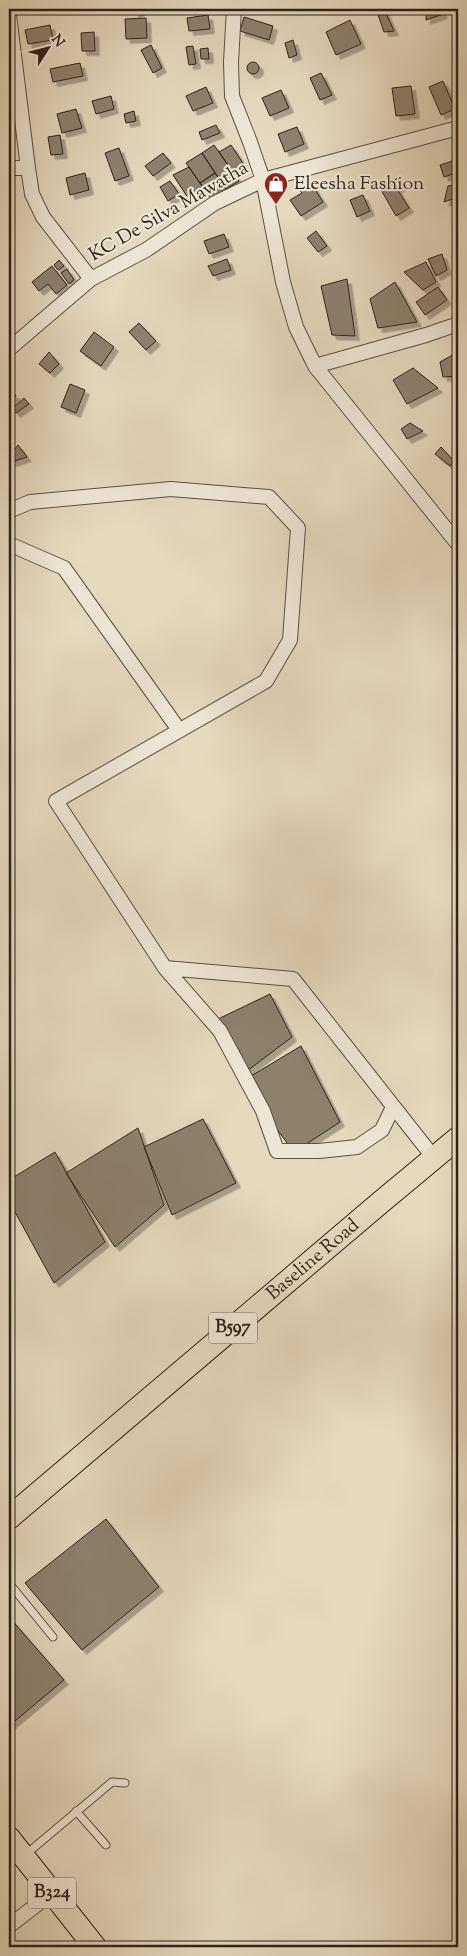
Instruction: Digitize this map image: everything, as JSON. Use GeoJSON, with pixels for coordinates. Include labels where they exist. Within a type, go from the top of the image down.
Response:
{"type":"FeatureCollection","features":[{"type":"Feature","properties":{"kind":"main road","name":"Baseline Road"},"geometry":{"type":"LineString","coordinates":[[9,1518],[458,1138]]}},
{"type":"Feature","properties":{"kind":"main road","name":"B324"},"geometry":{"type":"LineString","coordinates":[[9,1838],[95,1947]]}},
{"type":"Feature","properties":{"kind":"street"},"geometry":{"type":"LineString","coordinates":[[234,9],[231,62],[232,96],[263,180],[283,282],[296,326],[315,366],[458,544]]}},
{"type":"Feature","properties":{"kind":"street"},"geometry":{"type":"LineString","coordinates":[[9,14],[32,194],[43,217],[91,278]]}},
{"type":"Feature","properties":{"kind":"street","name":"KC De Silva Mawatha"},"geometry":{"type":"LineString","coordinates":[[9,349],[91,278],[146,250],[215,203],[263,180],[458,128]]}},
{"type":"Feature","properties":{"kind":"street"},"geometry":{"type":"LineString","coordinates":[[9,168],[28,168]]}},
{"type":"Feature","properties":{"kind":"street"},"geometry":{"type":"LineString","coordinates":[[315,366],[426,335],[458,324]]}},
{"type":"Feature","properties":{"kind":"street"},"geometry":{"type":"LineString","coordinates":[[9,511],[30,502],[171,489],[269,497],[298,528],[290,640],[266,681],[56,801],[165,968],[220,1031],[263,1111],[277,1151],[357,1147],[382,1130],[393,1107]]}},
{"type":"Feature","properties":{"kind":"street"},"geometry":{"type":"LineString","coordinates":[[9,544],[64,568],[179,730]]}},
{"type":"Feature","properties":{"kind":"street"},"geometry":{"type":"LineString","coordinates":[[165,968],[292,979],[434,1158]]}},
{"type":"Feature","properties":{"kind":"street"},"geometry":{"type":"LineString","coordinates":[[9,1926],[52,1893]]}},
{"type":"Feature","properties":{"kind":"lane"},"geometry":{"type":"LineString","coordinates":[[9,1583],[53,1637]]}},
{"type":"Feature","properties":{"kind":"lane"},"geometry":{"type":"LineString","coordinates":[[23,1857],[112,1782],[125,1783]]}},
{"type":"Feature","properties":{"kind":"lane"},"geometry":{"type":"LineString","coordinates":[[76,1811],[106,1845]]}},
{"type":"Feature","properties":{"kind":"building"},"geometry":{"type":"Polygon","coordinates":[[[132,9],[143,9],[135,14],[132,9]]]}},
{"type":"Feature","properties":{"kind":"building"},"geometry":{"type":"Polygon","coordinates":[[[376,9],[384,9],[394,31],[384,32],[376,9]]]}},
{"type":"Feature","properties":{"kind":"building"},"geometry":{"type":"Polygon","coordinates":[[[426,9],[441,9],[443,14],[426,20],[426,9]]]}},
{"type":"Feature","properties":{"kind":"building"},"geometry":{"type":"Polygon","coordinates":[[[208,15],[210,29],[189,31],[187,18],[208,15]]]}},
{"type":"Feature","properties":{"kind":"building"},"geometry":{"type":"Polygon","coordinates":[[[244,17],[273,26],[269,40],[240,31],[244,17]]]}},
{"type":"Feature","properties":{"kind":"building"},"geometry":{"type":"Polygon","coordinates":[[[146,18],[147,38],[126,39],[125,19],[146,18]]]}},
{"type":"Feature","properties":{"kind":"building"},"geometry":{"type":"Polygon","coordinates":[[[350,20],[361,44],[336,55],[326,32],[350,20]]]}},
{"type":"Feature","properties":{"kind":"building"},"geometry":{"type":"Polygon","coordinates":[[[50,25],[53,40],[28,44],[25,30],[50,25]]]}},
{"type":"Feature","properties":{"kind":"building"},"geometry":{"type":"Polygon","coordinates":[[[94,32],[95,51],[82,51],[81,33],[94,32]]]}},
{"type":"Feature","properties":{"kind":"building"},"geometry":{"type":"Polygon","coordinates":[[[293,40],[297,55],[289,58],[285,43],[293,40]]]}},
{"type":"Feature","properties":{"kind":"building"},"geometry":{"type":"Polygon","coordinates":[[[151,45],[162,68],[153,73],[141,50],[151,45]]]}},
{"type":"Feature","properties":{"kind":"building"},"geometry":{"type":"Polygon","coordinates":[[[193,46],[196,64],[189,65],[186,47],[193,46]]]}},
{"type":"Feature","properties":{"kind":"building"},"geometry":{"type":"Polygon","coordinates":[[[208,48],[209,59],[201,59],[200,49],[208,48]]]}},
{"type":"Feature","properties":{"kind":"building"},"geometry":{"type":"Polygon","coordinates":[[[251,62],[255,62],[259,68],[255,74],[251,74],[247,70],[247,66],[251,62]]]}},
{"type":"Feature","properties":{"kind":"building"},"geometry":{"type":"Polygon","coordinates":[[[80,63],[83,76],[53,82],[50,69],[80,63]]]}},
{"type":"Feature","properties":{"kind":"building"},"geometry":{"type":"Polygon","coordinates":[[[321,73],[332,95],[320,100],[310,78],[321,73]]]}},
{"type":"Feature","properties":{"kind":"building"},"geometry":{"type":"Polygon","coordinates":[[[443,81],[455,109],[441,115],[429,87],[443,81]]]}},
{"type":"Feature","properties":{"kind":"building"},"geometry":{"type":"Polygon","coordinates":[[[411,86],[415,114],[396,116],[392,88],[411,86]]]}},
{"type":"Feature","properties":{"kind":"building"},"geometry":{"type":"Polygon","coordinates":[[[206,87],[213,103],[193,111],[186,96],[206,87]]]}},
{"type":"Feature","properties":{"kind":"building"},"geometry":{"type":"Polygon","coordinates":[[[281,90],[289,108],[270,116],[262,98],[281,90]]]}},
{"type":"Feature","properties":{"kind":"building"},"geometry":{"type":"Polygon","coordinates":[[[111,96],[114,109],[96,114],[92,101],[111,96]]]}},
{"type":"Feature","properties":{"kind":"building"},"geometry":{"type":"Polygon","coordinates":[[[9,109],[12,123],[9,123],[9,109]]]}},
{"type":"Feature","properties":{"kind":"building"},"geometry":{"type":"Polygon","coordinates":[[[76,109],[82,128],[62,133],[57,114],[76,109]]]}},
{"type":"Feature","properties":{"kind":"building"},"geometry":{"type":"Polygon","coordinates":[[[134,111],[136,121],[126,123],[124,114],[134,111]]]}},
{"type":"Feature","properties":{"kind":"building"},"geometry":{"type":"Polygon","coordinates":[[[216,125],[220,133],[202,140],[199,132],[216,125]]]}},
{"type":"Feature","properties":{"kind":"building"},"geometry":{"type":"Polygon","coordinates":[[[297,127],[304,144],[285,152],[278,134],[297,127]]]}},
{"type":"Feature","properties":{"kind":"building"},"geometry":{"type":"Polygon","coordinates":[[[60,135],[63,154],[51,155],[48,137],[60,135]]]}},
{"type":"Feature","properties":{"kind":"building"},"geometry":{"type":"Polygon","coordinates":[[[214,145],[239,181],[226,189],[202,153],[214,145]]]}},
{"type":"Feature","properties":{"kind":"building"},"geometry":{"type":"Polygon","coordinates":[[[231,145],[244,165],[233,172],[219,152],[231,145]]]}},
{"type":"Feature","properties":{"kind":"building"},"geometry":{"type":"Polygon","coordinates":[[[119,148],[129,176],[115,181],[105,153],[119,148]]]}},
{"type":"Feature","properties":{"kind":"building"},"geometry":{"type":"Polygon","coordinates":[[[163,153],[171,163],[153,176],[145,166],[163,153]]]}},
{"type":"Feature","properties":{"kind":"building"},"geometry":{"type":"Polygon","coordinates":[[[202,153],[215,173],[200,183],[186,163],[202,153]]]}},
{"type":"Feature","properties":{"kind":"building"},"geometry":{"type":"Polygon","coordinates":[[[456,160],[458,172],[444,177],[440,165],[456,160]]]}},
{"type":"Feature","properties":{"kind":"building"},"geometry":{"type":"Polygon","coordinates":[[[189,167],[204,189],[188,198],[173,175],[189,167]]]}},
{"type":"Feature","properties":{"kind":"building"},"geometry":{"type":"Polygon","coordinates":[[[85,173],[89,190],[70,195],[66,178],[85,173]]]}},
{"type":"Feature","properties":{"kind":"building"},"geometry":{"type":"Polygon","coordinates":[[[215,173],[226,189],[210,198],[200,183],[215,173]]]}},
{"type":"Feature","properties":{"kind":"building"},"geometry":{"type":"Polygon","coordinates":[[[398,178],[403,185],[397,189],[409,208],[396,216],[380,188],[398,178]]]}},
{"type":"Feature","properties":{"kind":"building"},"geometry":{"type":"Polygon","coordinates":[[[170,181],[179,194],[168,201],[160,187],[170,181]]]}},
{"type":"Feature","properties":{"kind":"building"},"geometry":{"type":"Polygon","coordinates":[[[311,183],[323,202],[301,216],[290,200],[302,193],[299,190],[311,183]]]}},
{"type":"Feature","properties":{"kind":"building"},"geometry":{"type":"Polygon","coordinates":[[[458,184],[458,197],[444,202],[448,186],[458,184]]]}},
{"type":"Feature","properties":{"kind":"building"},"geometry":{"type":"Polygon","coordinates":[[[363,195],[370,211],[357,217],[350,200],[363,195]]]}},
{"type":"Feature","properties":{"kind":"building"},"geometry":{"type":"Polygon","coordinates":[[[316,231],[327,246],[318,252],[307,238],[316,231]]]}},
{"type":"Feature","properties":{"kind":"building"},"geometry":{"type":"Polygon","coordinates":[[[224,234],[229,247],[209,254],[204,241],[224,234]]]}},
{"type":"Feature","properties":{"kind":"building"},"geometry":{"type":"Polygon","coordinates":[[[442,254],[447,270],[436,276],[428,259],[442,254]]]}},
{"type":"Feature","properties":{"kind":"building"},"geometry":{"type":"Polygon","coordinates":[[[227,259],[231,270],[213,276],[208,266],[227,259]]]}},
{"type":"Feature","properties":{"kind":"building"},"geometry":{"type":"Polygon","coordinates":[[[59,260],[64,266],[58,270],[54,265],[59,260]]]}},
{"type":"Feature","properties":{"kind":"building"},"geometry":{"type":"Polygon","coordinates":[[[426,262],[436,282],[423,290],[404,272],[426,262]]]}},
{"type":"Feature","properties":{"kind":"building"},"geometry":{"type":"Polygon","coordinates":[[[52,266],[67,285],[56,294],[48,284],[39,291],[32,282],[52,266]]]}},
{"type":"Feature","properties":{"kind":"building"},"geometry":{"type":"Polygon","coordinates":[[[67,269],[74,280],[69,284],[61,273],[67,269]]]}},
{"type":"Feature","properties":{"kind":"building"},"geometry":{"type":"Polygon","coordinates":[[[347,279],[355,336],[332,335],[321,286],[347,279]]]}},
{"type":"Feature","properties":{"kind":"building"},"geometry":{"type":"Polygon","coordinates":[[[395,282],[417,322],[378,328],[370,299],[395,282]]]}},
{"type":"Feature","properties":{"kind":"building"},"geometry":{"type":"Polygon","coordinates":[[[438,287],[447,300],[425,315],[416,302],[438,287]]]}},
{"type":"Feature","properties":{"kind":"building"},"geometry":{"type":"Polygon","coordinates":[[[139,323],[156,341],[146,350],[129,332],[139,323]]]}},
{"type":"Feature","properties":{"kind":"building"},"geometry":{"type":"Polygon","coordinates":[[[94,332],[114,347],[101,366],[80,351],[94,332]]]}},
{"type":"Feature","properties":{"kind":"building"},"geometry":{"type":"Polygon","coordinates":[[[49,352],[59,364],[50,373],[39,364],[49,352]]]}},
{"type":"Feature","properties":{"kind":"building"},"geometry":{"type":"Polygon","coordinates":[[[458,352],[458,376],[443,377],[440,362],[458,352]]]}},
{"type":"Feature","properties":{"kind":"building"},"geometry":{"type":"Polygon","coordinates":[[[413,368],[438,388],[407,404],[393,380],[413,368]]]}},
{"type":"Feature","properties":{"kind":"building"},"geometry":{"type":"Polygon","coordinates":[[[70,384],[85,390],[76,413],[61,407],[70,384]]]}},
{"type":"Feature","properties":{"kind":"building"},"geometry":{"type":"Polygon","coordinates":[[[9,392],[16,395],[9,409],[9,392]]]}},
{"type":"Feature","properties":{"kind":"building"},"geometry":{"type":"Polygon","coordinates":[[[24,398],[29,404],[16,413],[12,409],[24,398]]]}},
{"type":"Feature","properties":{"kind":"building"},"geometry":{"type":"Polygon","coordinates":[[[410,423],[423,431],[407,439],[401,429],[410,423]]]}},
{"type":"Feature","properties":{"kind":"building"},"geometry":{"type":"Polygon","coordinates":[[[18,445],[27,457],[9,463],[9,456],[18,445]]]}},
{"type":"Feature","properties":{"kind":"building"},"geometry":{"type":"Polygon","coordinates":[[[441,447],[454,461],[450,466],[435,454],[441,447]]]}},
{"type":"Feature","properties":{"kind":"building"},"geometry":{"type":"Polygon","coordinates":[[[270,994],[292,1037],[247,1071],[214,1021],[270,994]]]}},
{"type":"Feature","properties":{"kind":"building"},"geometry":{"type":"Polygon","coordinates":[[[301,1046],[340,1122],[294,1152],[241,1082],[301,1046]]]}},
{"type":"Feature","properties":{"kind":"building"},"geometry":{"type":"Polygon","coordinates":[[[203,1119],[236,1183],[172,1215],[144,1147],[203,1119]]]}},
{"type":"Feature","properties":{"kind":"building"},"geometry":{"type":"Polygon","coordinates":[[[138,1128],[164,1205],[115,1247],[66,1173],[138,1128]]]}},
{"type":"Feature","properties":{"kind":"building"},"geometry":{"type":"Polygon","coordinates":[[[55,1152],[105,1242],[54,1283],[9,1201],[9,1180],[55,1152]]]}},
{"type":"Feature","properties":{"kind":"building"},"geometry":{"type":"Polygon","coordinates":[[[106,1519],[159,1587],[82,1650],[25,1583],[106,1519]]]}},
{"type":"Feature","properties":{"kind":"building"},"geometry":{"type":"Polygon","coordinates":[[[9,1617],[64,1680],[9,1726],[9,1617]]]}},
{"type":"Feature","properties":{"kind":"place","name":"Eleesha Fashion"},"geometry":{"type":"Point","coordinates":[276,205]}}]}
